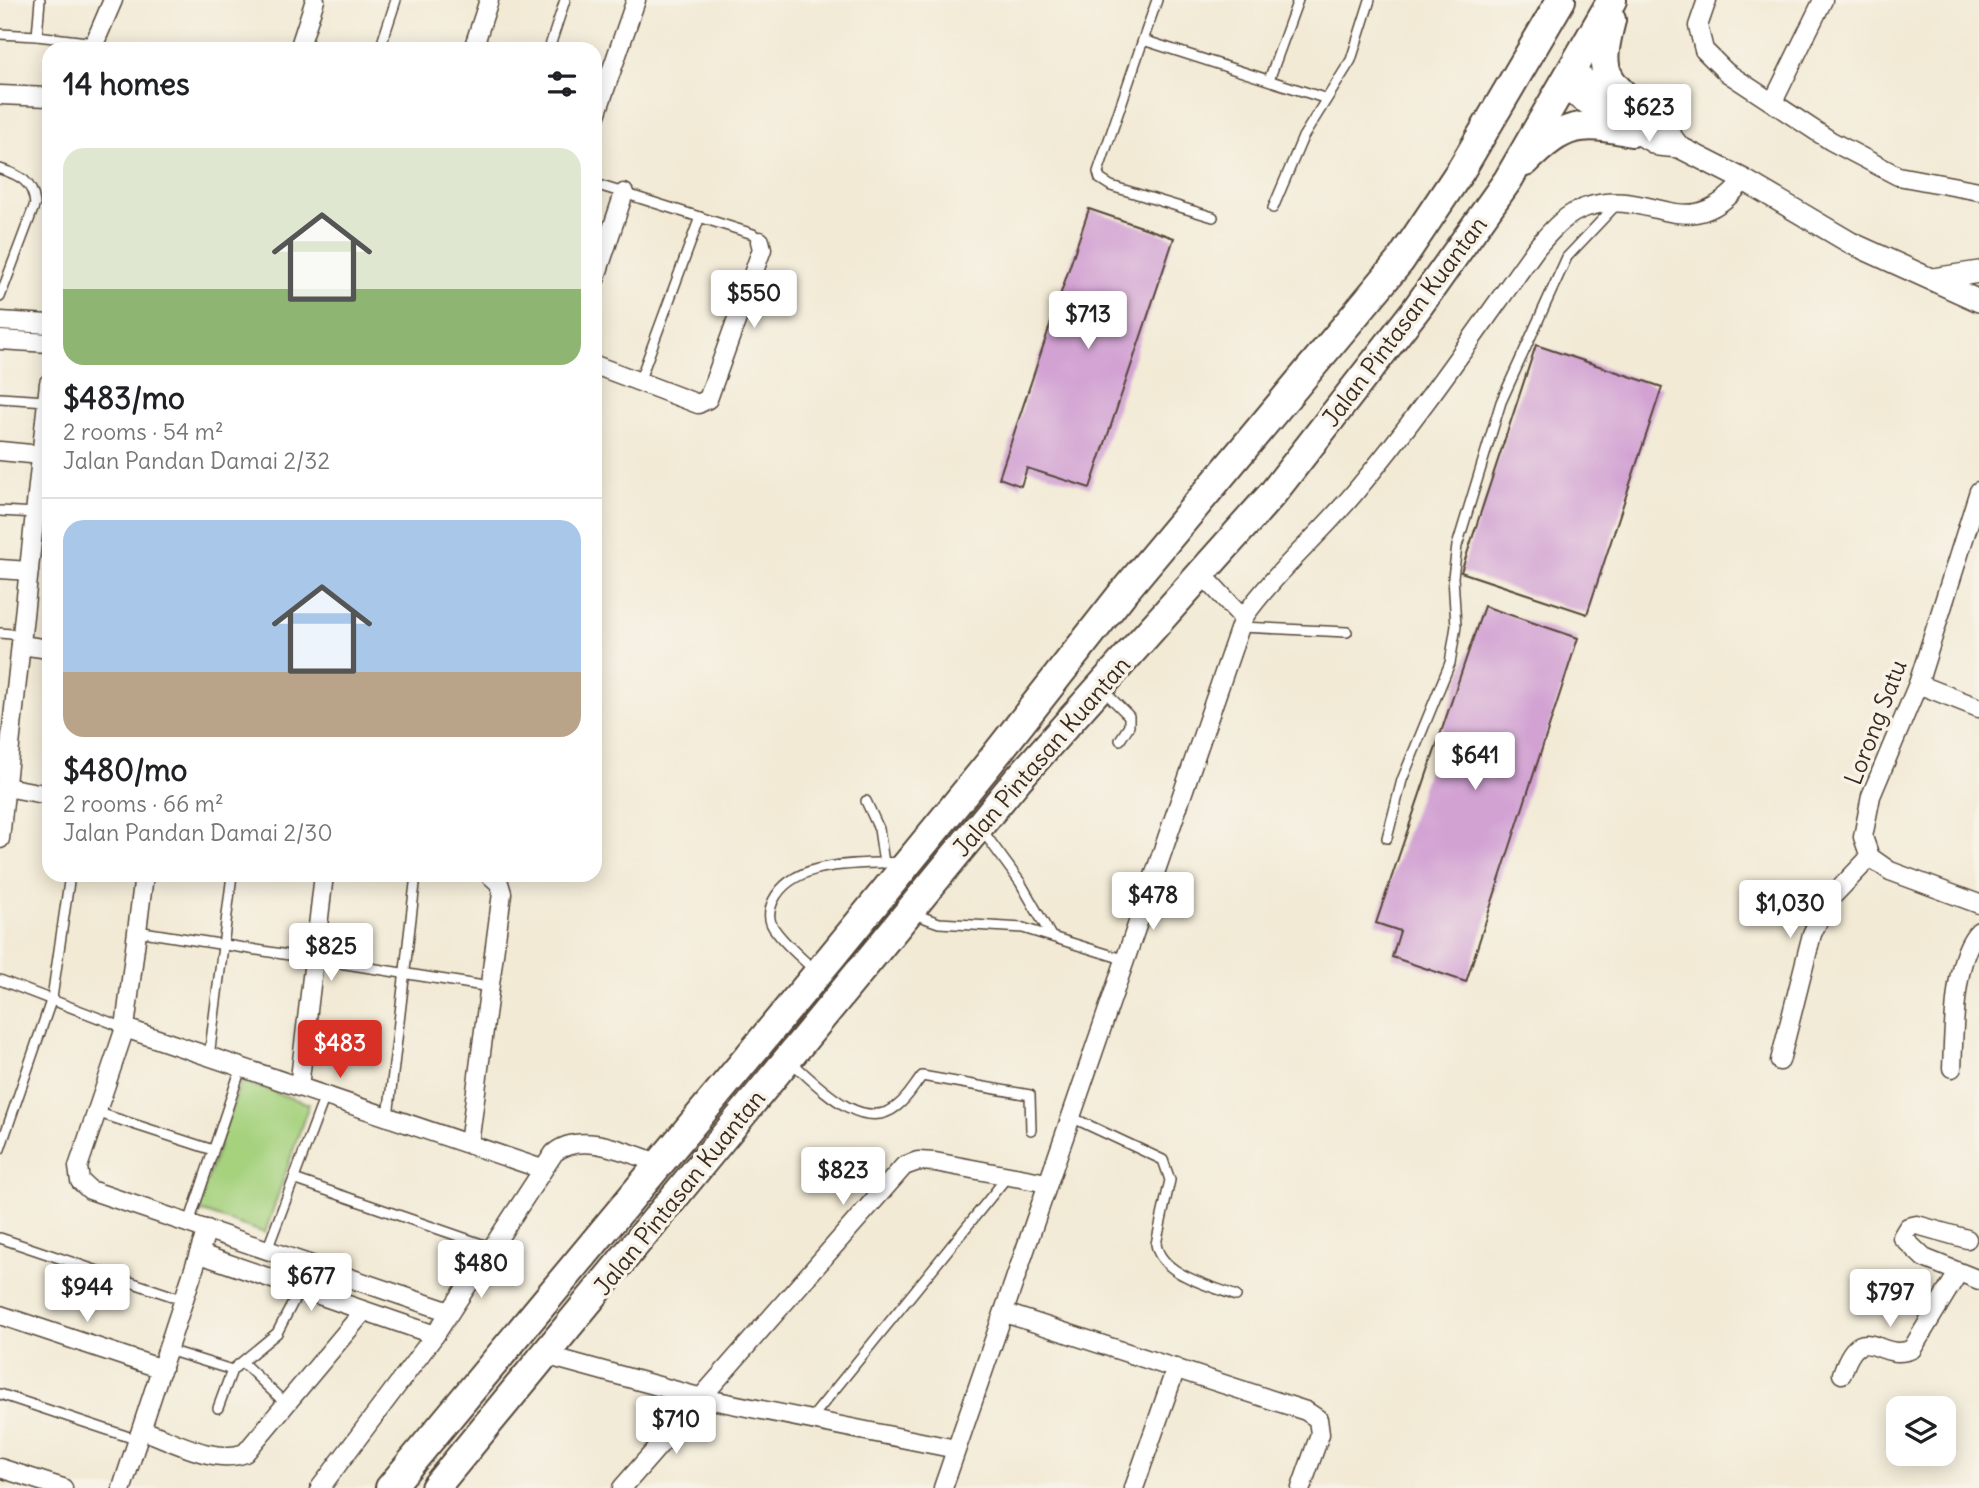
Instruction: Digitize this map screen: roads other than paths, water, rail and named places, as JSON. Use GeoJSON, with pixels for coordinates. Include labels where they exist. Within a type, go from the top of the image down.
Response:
{"type":"FeatureCollection","features":[{"type":"Feature","properties":{"kind":"highway","name":"Jalan Pintasan Kuantan"},"geometry":{"type":"LineString","coordinates":[[390,1488],[818,973],[897,862],[1400,261],[1484,130],[1561,0]]}},
{"type":"Feature","properties":{"kind":"highway","name":"Jalan Pintasan Kuantan"},"geometry":{"type":"LineString","coordinates":[[435,1488],[979,826],[1273,493],[1342,406],[1417,308],[1508,180],[1560,75],[1614,0]]}},
{"type":"Feature","properties":{"kind":"highway"},"geometry":{"type":"LineString","coordinates":[[1614,0],[1602,56],[1611,80],[1638,123]]}},
{"type":"Feature","properties":{"kind":"highway"},"geometry":{"type":"LineString","coordinates":[[1504,96],[1560,75],[1543,46],[1545,27]]}},
{"type":"Feature","properties":{"kind":"highway"},"geometry":{"type":"LineString","coordinates":[[1484,130],[1496,122],[1507,121],[1531,136]]}},
{"type":"Feature","properties":{"kind":"highway"},"geometry":{"type":"LineString","coordinates":[[1508,180],[1550,138],[1564,129],[1588,124],[1638,123]]}},
{"type":"Feature","properties":{"kind":"street"},"geometry":{"type":"LineString","coordinates":[[95,42],[113,0]]}},
{"type":"Feature","properties":{"kind":"street"},"geometry":{"type":"LineString","coordinates":[[301,42],[316,0]]}},
{"type":"Feature","properties":{"kind":"street"},"geometry":{"type":"LineString","coordinates":[[475,42],[489,0]]}},
{"type":"Feature","properties":{"kind":"street"},"geometry":{"type":"LineString","coordinates":[[602,98],[636,0]]}},
{"type":"Feature","properties":{"kind":"street"},"geometry":{"type":"LineString","coordinates":[[1707,0],[1698,26],[1704,50],[1726,72],[1831,141],[1898,176],[1979,191]]}},
{"type":"Feature","properties":{"kind":"street"},"geometry":{"type":"LineString","coordinates":[[1773,102],[1824,0]]}},
{"type":"Feature","properties":{"kind":"street"},"geometry":{"type":"LineString","coordinates":[[1560,75],[1638,123],[1658,145],[1679,147],[1744,180],[1851,243],[1979,301]]}},
{"type":"Feature","properties":{"kind":"street"},"geometry":{"type":"LineString","coordinates":[[0,95],[42,97]]}},
{"type":"Feature","properties":{"kind":"street"},"geometry":{"type":"LineString","coordinates":[[943,1488],[1241,622],[1267,583],[1326,524],[1382,459],[1537,247],[1572,214],[1586,207],[1619,202],[1683,215],[1704,212],[1718,207],[1744,180]]}},
{"type":"Feature","properties":{"kind":"street"},"geometry":{"type":"LineString","coordinates":[[602,259],[624,194]]}},
{"type":"Feature","properties":{"kind":"street"},"geometry":{"type":"LineString","coordinates":[[602,368],[698,404],[708,399],[762,249],[760,241]]}},
{"type":"Feature","properties":{"kind":"street"},"geometry":{"type":"LineString","coordinates":[[1933,279],[1979,272]]}},
{"type":"Feature","properties":{"kind":"street"},"geometry":{"type":"LineString","coordinates":[[0,321],[42,324]]}},
{"type":"Feature","properties":{"kind":"street"},"geometry":{"type":"LineString","coordinates":[[0,340],[42,343]]}},
{"type":"Feature","properties":{"kind":"street"},"geometry":{"type":"LineString","coordinates":[[0,839],[6,787],[8,687],[22,640],[42,446]]}},
{"type":"Feature","properties":{"kind":"street"},"geometry":{"type":"LineString","coordinates":[[0,451],[41,455]]}},
{"type":"Feature","properties":{"kind":"street","name":"Lorong Satu"},"geometry":{"type":"LineString","coordinates":[[1870,857],[1865,847],[1863,822],[1971,541],[1979,491]]}},
{"type":"Feature","properties":{"kind":"street"},"geometry":{"type":"LineString","coordinates":[[0,569],[29,571]]}},
{"type":"Feature","properties":{"kind":"street"},"geometry":{"type":"LineString","coordinates":[[1202,574],[1241,622]]}},
{"type":"Feature","properties":{"kind":"street"},"geometry":{"type":"LineString","coordinates":[[22,640],[42,647]]}},
{"type":"Feature","properties":{"kind":"street"},"geometry":{"type":"LineString","coordinates":[[1918,684],[1979,708]]}},
{"type":"Feature","properties":{"kind":"street"},"geometry":{"type":"LineString","coordinates":[[6,787],[42,794]]}},
{"type":"Feature","properties":{"kind":"street"},"geometry":{"type":"LineString","coordinates":[[1780,1061],[1812,934],[1827,902],[1870,857],[1890,871],[1979,904]]}},
{"type":"Feature","properties":{"kind":"street"},"geometry":{"type":"LineString","coordinates":[[143,882],[125,1028],[78,1167],[80,1181],[90,1190],[450,1312]]}},
{"type":"Feature","properties":{"kind":"street"},"geometry":{"type":"LineString","coordinates":[[299,1087],[323,882]]}},
{"type":"Feature","properties":{"kind":"street"},"geometry":{"type":"LineString","coordinates":[[469,1144],[502,893],[498,882]]}},
{"type":"Feature","properties":{"kind":"street"},"geometry":{"type":"LineString","coordinates":[[1952,1068],[1956,1004],[1964,962],[1971,939],[1979,931]]}},
{"type":"Feature","properties":{"kind":"street"},"geometry":{"type":"LineString","coordinates":[[125,1028],[542,1169]]}},
{"type":"Feature","properties":{"kind":"street"},"geometry":{"type":"LineString","coordinates":[[320,1488],[435,1335],[554,1153],[572,1143],[610,1147],[658,1163]]}},
{"type":"Feature","properties":{"kind":"street"},"geometry":{"type":"LineString","coordinates":[[622,1488],[904,1166],[918,1161],[935,1162],[1047,1183]]}},
{"type":"Feature","properties":{"kind":"street"},"geometry":{"type":"LineString","coordinates":[[1967,1239],[1917,1225],[1903,1232],[1902,1237],[1924,1258],[1979,1280]]}},
{"type":"Feature","properties":{"kind":"street"},"geometry":{"type":"LineString","coordinates":[[122,1488],[208,1230]]}},
{"type":"Feature","properties":{"kind":"street"},"geometry":{"type":"LineString","coordinates":[[200,1254],[435,1335]]}},
{"type":"Feature","properties":{"kind":"street"},"geometry":{"type":"LineString","coordinates":[[1842,1374],[1849,1354],[1857,1346],[1869,1344],[1903,1351],[1912,1349],[1958,1273]]}},
{"type":"Feature","properties":{"kind":"street"},"geometry":{"type":"LineString","coordinates":[[140,1435],[217,1456],[233,1458],[246,1453],[364,1311]]}},
{"type":"Feature","properties":{"kind":"street"},"geometry":{"type":"LineString","coordinates":[[1005,1312],[1306,1411],[1318,1419],[1320,1434],[1301,1488]]}},
{"type":"Feature","properties":{"kind":"street"},"geometry":{"type":"LineString","coordinates":[[0,1315],[162,1369]]}},
{"type":"Feature","properties":{"kind":"street"},"geometry":{"type":"LineString","coordinates":[[545,1355],[702,1398],[956,1449]]}},
{"type":"Feature","properties":{"kind":"street"},"geometry":{"type":"LineString","coordinates":[[1134,1488],[1176,1368]]}},
{"type":"Feature","properties":{"kind":"street"},"geometry":{"type":"LineString","coordinates":[[0,1468],[63,1488]]}},
{"type":"Feature","properties":{"kind":"lane"},"geometry":{"type":"LineString","coordinates":[[37,36],[40,0]]}},
{"type":"Feature","properties":{"kind":"lane"},"geometry":{"type":"LineString","coordinates":[[382,42],[396,0]]}},
{"type":"Feature","properties":{"kind":"lane"},"geometry":{"type":"LineString","coordinates":[[551,42],[565,0]]}},
{"type":"Feature","properties":{"kind":"lane"},"geometry":{"type":"LineString","coordinates":[[1157,0],[1098,172],[1100,179],[1111,186],[1213,217]]}},
{"type":"Feature","properties":{"kind":"lane"},"geometry":{"type":"LineString","coordinates":[[1269,80],[1298,0]]}},
{"type":"Feature","properties":{"kind":"lane"},"geometry":{"type":"LineString","coordinates":[[1273,208],[1303,137],[1324,98],[1336,87],[1351,60],[1370,0]]}},
{"type":"Feature","properties":{"kind":"lane"},"geometry":{"type":"LineString","coordinates":[[0,34],[37,36],[71,42]]}},
{"type":"Feature","properties":{"kind":"lane"},"geometry":{"type":"LineString","coordinates":[[1143,40],[1324,98]]}},
{"type":"Feature","properties":{"kind":"lane"},"geometry":{"type":"LineString","coordinates":[[0,169],[21,176],[34,192],[35,204],[0,297]]}},
{"type":"Feature","properties":{"kind":"lane"},"geometry":{"type":"LineString","coordinates":[[602,186],[753,234],[760,241]]}},
{"type":"Feature","properties":{"kind":"lane"},"geometry":{"type":"LineString","coordinates":[[1387,838],[1402,780],[1450,663],[1456,625],[1453,577],[1457,546],[1501,402],[1567,257],[1619,202]]}},
{"type":"Feature","properties":{"kind":"lane"},"geometry":{"type":"LineString","coordinates":[[639,382],[700,218]]}},
{"type":"Feature","properties":{"kind":"lane"},"geometry":{"type":"LineString","coordinates":[[0,398],[42,393]]}},
{"type":"Feature","properties":{"kind":"lane"},"geometry":{"type":"LineString","coordinates":[[0,511],[36,513]]}},
{"type":"Feature","properties":{"kind":"lane"},"geometry":{"type":"LineString","coordinates":[[1241,622],[1346,632]]}},
{"type":"Feature","properties":{"kind":"lane"},"geometry":{"type":"LineString","coordinates":[[0,634],[22,640]]}},
{"type":"Feature","properties":{"kind":"lane"},"geometry":{"type":"LineString","coordinates":[[1099,687],[1129,716],[1129,726],[1120,740]]}},
{"type":"Feature","properties":{"kind":"lane"},"geometry":{"type":"LineString","coordinates":[[818,973],[774,928],[769,919],[777,894],[799,874],[897,862],[866,801]]}},
{"type":"Feature","properties":{"kind":"lane"},"geometry":{"type":"LineString","coordinates":[[979,826],[1020,882],[1051,936]]}},
{"type":"Feature","properties":{"kind":"lane"},"geometry":{"type":"LineString","coordinates":[[0,1149],[52,998],[69,882]]}},
{"type":"Feature","properties":{"kind":"lane"},"geometry":{"type":"LineString","coordinates":[[209,1057],[231,882]]}},
{"type":"Feature","properties":{"kind":"lane"},"geometry":{"type":"LineString","coordinates":[[388,1117],[415,882]]}},
{"type":"Feature","properties":{"kind":"lane"},"geometry":{"type":"LineString","coordinates":[[909,911],[939,923],[998,925],[1051,936],[1123,959]]}},
{"type":"Feature","properties":{"kind":"lane"},"geometry":{"type":"LineString","coordinates":[[137,931],[490,987]]}},
{"type":"Feature","properties":{"kind":"lane"},"geometry":{"type":"LineString","coordinates":[[0,980],[125,1028]]}},
{"type":"Feature","properties":{"kind":"lane"},"geometry":{"type":"LineString","coordinates":[[788,1059],[846,1107],[874,1115],[884,1115],[898,1106],[922,1076],[1030,1094],[1031,1130]]}},
{"type":"Feature","properties":{"kind":"lane"},"geometry":{"type":"LineString","coordinates":[[189,1223],[241,1068]]}},
{"type":"Feature","properties":{"kind":"lane"},"geometry":{"type":"LineString","coordinates":[[267,1250],[325,1096]]}},
{"type":"Feature","properties":{"kind":"lane"},"geometry":{"type":"LineString","coordinates":[[96,1112],[213,1150]]}},
{"type":"Feature","properties":{"kind":"lane"},"geometry":{"type":"LineString","coordinates":[[1069,1116],[1163,1160],[1170,1180],[1156,1244],[1157,1254],[1171,1268],[1236,1296]]}},
{"type":"Feature","properties":{"kind":"lane"},"geometry":{"type":"LineString","coordinates":[[810,1420],[1007,1177]]}},
{"type":"Feature","properties":{"kind":"lane"},"geometry":{"type":"LineString","coordinates":[[294,1179],[493,1248]]}},
{"type":"Feature","properties":{"kind":"lane"},"geometry":{"type":"LineString","coordinates":[[0,1238],[185,1300]]}},
{"type":"Feature","properties":{"kind":"lane"},"geometry":{"type":"LineString","coordinates":[[218,1408],[232,1370],[277,1333],[300,1289]]}},
{"type":"Feature","properties":{"kind":"lane"},"geometry":{"type":"LineString","coordinates":[[168,1350],[232,1370]]}},
{"type":"Feature","properties":{"kind":"lane"},"geometry":{"type":"LineString","coordinates":[[243,1363],[286,1404]]}},
{"type":"Feature","properties":{"kind":"lane"},"geometry":{"type":"LineString","coordinates":[[0,1394],[140,1435]]}}]}
